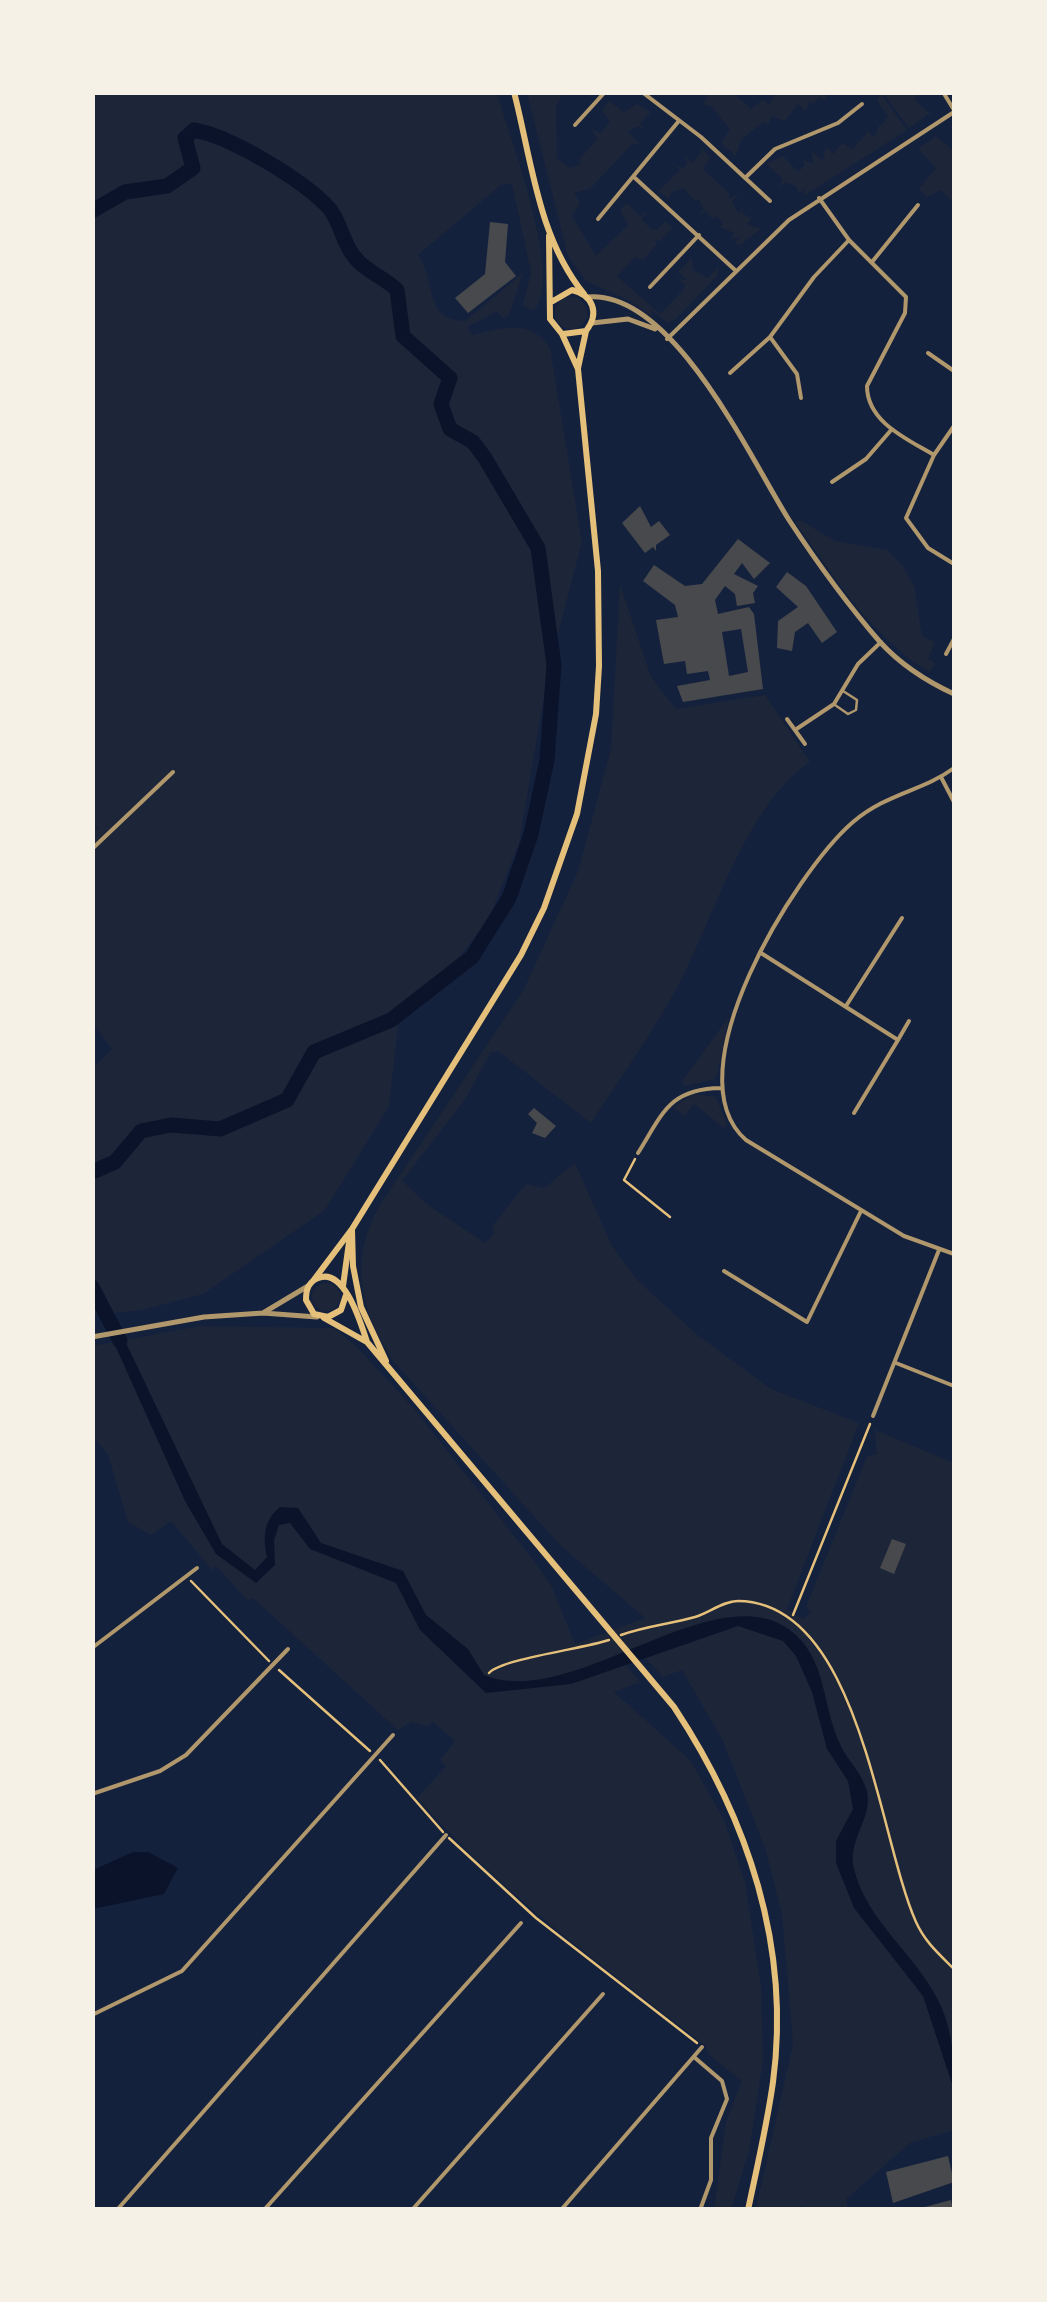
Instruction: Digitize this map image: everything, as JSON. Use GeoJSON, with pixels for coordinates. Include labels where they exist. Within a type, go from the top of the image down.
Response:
{"type":"FeatureCollection","features":[{"type":"Feature","properties":{"kind":"main road"},"geometry":{"type":"LineString","coordinates":[[514,92],[548,236],[550,319],[562,334],[578,369]]}},
{"type":"Feature","properties":{"kind":"main road"},"geometry":{"type":"LineString","coordinates":[[367,1342],[322,1317],[306,1303],[310,1284],[352,1228],[521,956],[577,814],[596,714],[600,617],[578,369],[594,310],[559,261],[548,236]]}},
{"type":"Feature","properties":{"kind":"main road"},"geometry":{"type":"LineString","coordinates":[[552,302],[566,291],[586,296]]}},
{"type":"Feature","properties":{"kind":"main road"},"geometry":{"type":"LineString","coordinates":[[562,334],[576,336],[586,331]]}},
{"type":"Feature","properties":{"kind":"main road"},"geometry":{"type":"LineString","coordinates":[[322,1317],[340,1312],[352,1228]]}},
{"type":"Feature","properties":{"kind":"main road"},"geometry":{"type":"LineString","coordinates":[[352,1228],[353,1266],[362,1307],[389,1369]]}},
{"type":"Feature","properties":{"kind":"main road"},"geometry":{"type":"LineString","coordinates":[[310,1284],[328,1277],[344,1292],[367,1342],[661,1691],[718,1778],[750,1854],[770,1937],[775,1979],[773,2081],[748,2210]]}},
{"type":"Feature","properties":{"kind":"street"},"geometry":{"type":"LineString","coordinates":[[575,125],[605,92]]}},
{"type":"Feature","properties":{"kind":"street"},"geometry":{"type":"LineString","coordinates":[[642,92],[770,201]]}},
{"type":"Feature","properties":{"kind":"street"},"geometry":{"type":"LineString","coordinates":[[668,338],[734,270],[818,198],[954,111],[943,92]]}},
{"type":"Feature","properties":{"kind":"street"},"geometry":{"type":"LineString","coordinates":[[745,178],[776,148],[838,123],[862,104]]}},
{"type":"Feature","properties":{"kind":"street"},"geometry":{"type":"LineString","coordinates":[[598,219],[679,120]]}},
{"type":"Feature","properties":{"kind":"street"},"geometry":{"type":"LineString","coordinates":[[635,178],[734,270]]}},
{"type":"Feature","properties":{"kind":"street"},"geometry":{"type":"LineString","coordinates":[[818,198],[849,240],[900,290],[907,304],[867,386],[870,405],[892,429],[934,455]]}},
{"type":"Feature","properties":{"kind":"street"},"geometry":{"type":"LineString","coordinates":[[872,262],[918,204]]}},
{"type":"Feature","properties":{"kind":"street"},"geometry":{"type":"LineString","coordinates":[[650,287],[699,235]]}},
{"type":"Feature","properties":{"kind":"street"},"geometry":{"type":"LineString","coordinates":[[730,373],[770,337],[814,276],[849,240]]}},
{"type":"Feature","properties":{"kind":"street"},"geometry":{"type":"LineString","coordinates":[[586,296],[608,296],[624,303],[668,338],[710,388],[792,524],[881,642],[911,670],[954,694]]}},
{"type":"Feature","properties":{"kind":"street"},"geometry":{"type":"LineString","coordinates":[[592,323],[628,320],[658,330]]}},
{"type":"Feature","properties":{"kind":"street"},"geometry":{"type":"LineString","coordinates":[[770,337],[797,374],[801,398]]}},
{"type":"Feature","properties":{"kind":"street"},"geometry":{"type":"LineString","coordinates":[[928,353],[954,371]]}},
{"type":"Feature","properties":{"kind":"street"},"geometry":{"type":"LineString","coordinates":[[954,426],[934,455],[906,518],[928,548],[954,564]]}},
{"type":"Feature","properties":{"kind":"street"},"geometry":{"type":"LineString","coordinates":[[832,482],[866,459],[892,429]]}},
{"type":"Feature","properties":{"kind":"street"},"geometry":{"type":"LineString","coordinates":[[946,654],[954,638]]}},
{"type":"Feature","properties":{"kind":"street"},"geometry":{"type":"LineString","coordinates":[[795,730],[834,704],[858,664],[881,642]]}},
{"type":"Feature","properties":{"kind":"street"},"geometry":{"type":"LineString","coordinates":[[786,718],[804,744]]}},
{"type":"Feature","properties":{"kind":"street"},"geometry":{"type":"LineString","coordinates":[[954,768],[877,803],[837,836],[798,885],[760,953],[735,1018],[721,1088],[724,1109],[736,1131],[861,1211],[954,1254]]}},
{"type":"Feature","properties":{"kind":"street"},"geometry":{"type":"LineString","coordinates":[[92,850],[173,772]]}},
{"type":"Feature","properties":{"kind":"street"},"geometry":{"type":"LineString","coordinates":[[941,777],[954,802]]}},
{"type":"Feature","properties":{"kind":"street"},"geometry":{"type":"LineString","coordinates":[[846,1006],[902,918]]}},
{"type":"Feature","properties":{"kind":"street"},"geometry":{"type":"LineString","coordinates":[[760,953],[898,1040]]}},
{"type":"Feature","properties":{"kind":"street"},"geometry":{"type":"LineString","coordinates":[[854,1113],[909,1021]]}},
{"type":"Feature","properties":{"kind":"street"},"geometry":{"type":"LineString","coordinates":[[638,1153],[672,1100],[692,1090],[721,1088]]}},
{"type":"Feature","properties":{"kind":"street"},"geometry":{"type":"LineString","coordinates":[[724,1272],[808,1322],[861,1211]]}},
{"type":"Feature","properties":{"kind":"street"},"geometry":{"type":"LineString","coordinates":[[872,1416],[940,1250]]}},
{"type":"Feature","properties":{"kind":"street"},"geometry":{"type":"LineString","coordinates":[[263,1313],[310,1284]]}},
{"type":"Feature","properties":{"kind":"street"},"geometry":{"type":"LineString","coordinates":[[92,1337],[167,1321],[263,1313],[322,1317]]}},
{"type":"Feature","properties":{"kind":"street"},"geometry":{"type":"LineString","coordinates":[[896,1363],[954,1386]]}},
{"type":"Feature","properties":{"kind":"street"},"geometry":{"type":"LineString","coordinates":[[92,1648],[198,1568]]}},
{"type":"Feature","properties":{"kind":"street"},"geometry":{"type":"LineString","coordinates":[[92,1794],[160,1771],[186,1755],[288,1649]]}},
{"type":"Feature","properties":{"kind":"street"},"geometry":{"type":"LineString","coordinates":[[92,2015],[182,1971],[394,1736]]}},
{"type":"Feature","properties":{"kind":"street"},"geometry":{"type":"LineString","coordinates":[[117,2210],[446,1835]]}},
{"type":"Feature","properties":{"kind":"street"},"geometry":{"type":"LineString","coordinates":[[264,2210],[521,1923]]}},
{"type":"Feature","properties":{"kind":"street"},"geometry":{"type":"LineString","coordinates":[[412,2210],[603,1994]]}},
{"type":"Feature","properties":{"kind":"street"},"geometry":{"type":"LineString","coordinates":[[561,2210],[702,2047]]}},
{"type":"Feature","properties":{"kind":"street"},"geometry":{"type":"LineString","coordinates":[[694,2057],[722,2081],[727,2099],[711,2138],[711,2180],[700,2210]]}},
{"type":"Feature","properties":{"kind":"lane"},"geometry":{"type":"LineString","coordinates":[[834,704],[848,714],[856,710],[857,700],[843,691]]}},
{"type":"Feature","properties":{"kind":"path"},"geometry":{"type":"LineString","coordinates":[[638,1153],[624,1180],[670,1218]]}},
{"type":"Feature","properties":{"kind":"path"},"geometry":{"type":"LineString","coordinates":[[792,1616],[870,1424]]}},
{"type":"Feature","properties":{"kind":"path"},"geometry":{"type":"LineString","coordinates":[[187,1577],[273,1665],[375,1756],[446,1835],[536,1918],[702,2047]]}},
{"type":"Feature","properties":{"kind":"path"},"geometry":{"type":"LineString","coordinates":[[489,1673],[502,1662],[583,1648],[647,1626],[694,1617],[730,1602],[792,1616],[831,1666],[890,1828],[915,1920],[928,1944],[954,1969]]}},
{"type":"Feature","properties":{"kind":"shaded area"},"geometry":{"type":"Polygon","coordinates":[[[92,93],[497,93],[532,207],[543,271],[541,295],[533,311],[523,305],[531,272],[512,184],[501,185],[418,255],[436,306],[451,319],[465,321],[523,273],[509,315],[502,318],[497,311],[468,327],[472,335],[505,328],[524,329],[542,338],[550,348],[582,542],[549,668],[519,843],[489,918],[461,955],[400,1008],[389,1106],[325,1210],[203,1294],[142,1310],[93,1315],[93,1068],[112,1049],[92,1022],[92,835],[98,827],[92,824],[92,93]]]}},
{"type":"Feature","properties":{"kind":"shaded area"},"geometry":{"type":"Polygon","coordinates":[[[527,93],[563,93],[556,107],[557,158],[570,168],[581,164],[579,160],[597,139],[592,129],[600,133],[610,122],[602,110],[609,101],[624,112],[637,104],[651,112],[640,123],[645,131],[638,126],[628,132],[640,144],[632,144],[591,188],[574,193],[580,203],[572,216],[596,256],[628,225],[620,210],[627,203],[640,216],[648,212],[641,219],[651,229],[658,229],[665,221],[672,228],[659,242],[654,238],[657,244],[643,260],[635,257],[617,276],[660,314],[683,290],[685,285],[677,278],[687,280],[678,272],[692,257],[693,270],[708,278],[719,266],[717,276],[676,319],[667,323],[650,309],[654,318],[630,301],[586,281],[568,256],[527,93]]]}},
{"type":"Feature","properties":{"kind":"shaded area"},"geometry":{"type":"Polygon","coordinates":[[[709,93],[733,93],[751,109],[763,99],[769,105],[775,93],[827,94],[825,101],[820,97],[813,104],[809,101],[806,111],[798,104],[785,121],[772,116],[768,125],[763,122],[741,140],[736,156],[721,143],[730,129],[712,107],[703,104],[709,93]]]}},
{"type":"Feature","properties":{"kind":"shaded area"},"geometry":{"type":"Polygon","coordinates":[[[883,93],[919,93],[914,99],[928,112],[933,111],[909,128],[883,93]]]}},
{"type":"Feature","properties":{"kind":"shaded area"},"geometry":{"type":"Polygon","coordinates":[[[881,94],[907,130],[804,196],[805,188],[798,194],[797,187],[786,182],[778,188],[783,179],[766,164],[783,156],[798,172],[805,165],[802,159],[813,164],[812,151],[823,161],[826,147],[833,154],[842,143],[853,149],[858,143],[851,135],[859,142],[867,133],[861,126],[874,137],[879,127],[872,119],[880,126],[888,117],[877,100],[881,94]]]}},
{"type":"Feature","properties":{"kind":"shaded area"},"geometry":{"type":"Polygon","coordinates":[[[936,136],[954,151],[954,203],[941,190],[927,197],[919,189],[936,168],[918,149],[936,136]]]}},
{"type":"Feature","properties":{"kind":"shaded area"},"geometry":{"type":"Polygon","coordinates":[[[699,146],[710,157],[703,169],[729,193],[729,199],[740,193],[732,201],[738,213],[748,202],[741,212],[750,218],[758,212],[747,224],[761,229],[739,246],[735,243],[740,237],[732,239],[734,233],[720,227],[723,223],[716,216],[712,219],[706,211],[697,217],[704,209],[699,199],[695,201],[683,188],[671,192],[669,199],[658,191],[680,170],[671,161],[682,169],[687,164],[685,156],[693,163],[701,152],[699,146]]]}},
{"type":"Feature","properties":{"kind":"shaded area"},"geometry":{"type":"Polygon","coordinates":[[[571,297],[583,301],[587,313],[583,325],[571,329],[559,325],[555,313],[559,301],[571,297]]]}},
{"type":"Feature","properties":{"kind":"shaded area"},"geometry":{"type":"Polygon","coordinates":[[[800,520],[835,541],[887,550],[903,566],[914,586],[922,636],[935,642],[928,659],[935,663],[930,672],[892,644],[859,609],[795,522],[800,520]]]}},
{"type":"Feature","properties":{"kind":"shaded area"},"geometry":{"type":"Polygon","coordinates":[[[620,584],[651,677],[676,709],[765,695],[810,762],[787,781],[749,834],[678,986],[591,1123],[498,1051],[490,1053],[466,1098],[402,1181],[428,1205],[485,1243],[494,1234],[493,1225],[526,1184],[544,1188],[575,1163],[612,1246],[637,1280],[700,1337],[771,1389],[859,1423],[787,1609],[803,1619],[811,1613],[806,1607],[867,1456],[877,1454],[875,1430],[954,1463],[954,2130],[910,2143],[846,2199],[848,2209],[808,2209],[802,2205],[799,2209],[756,2209],[793,2044],[782,1914],[765,1848],[723,1741],[682,1670],[663,1677],[645,1657],[626,1665],[640,1682],[614,1692],[691,1761],[724,1820],[745,1882],[761,1986],[763,2061],[749,2151],[731,2209],[714,2209],[726,2122],[742,2081],[709,2055],[706,2046],[519,1898],[417,1798],[446,1766],[440,1760],[455,1741],[433,1722],[427,1726],[411,1722],[398,1730],[253,1598],[248,1601],[216,1566],[212,1570],[171,1521],[151,1535],[128,1522],[108,1455],[93,1436],[92,1346],[200,1326],[334,1328],[356,1346],[415,1410],[537,1565],[552,1587],[575,1644],[645,1618],[561,1546],[394,1362],[366,1304],[361,1265],[370,1225],[380,1205],[523,991],[578,871],[611,749],[620,584]]]}},
{"type":"Feature","properties":{"kind":"shaded area"},"geometry":{"type":"Polygon","coordinates":[[[729,1017],[717,1074],[713,1080],[684,1086],[682,1081],[729,1017]]]}},
{"type":"Feature","properties":{"kind":"shaded area"},"geometry":{"type":"Polygon","coordinates":[[[694,1094],[716,1097],[727,1125],[724,1128],[694,1104],[684,1116],[673,1107],[694,1094]]]}},
{"type":"Feature","properties":{"kind":"shaded area"},"geometry":{"type":"Polygon","coordinates":[[[326,1283],[336,1287],[340,1297],[336,1307],[326,1311],[316,1307],[312,1297],[316,1287],[326,1283]]]}},
{"type":"Feature","properties":{"kind":"shaded area"},"geometry":{"type":"Polygon","coordinates":[[[116,1322],[222,1544],[255,1570],[267,1557],[265,1536],[270,1518],[280,1507],[298,1508],[321,1543],[403,1571],[426,1615],[468,1649],[484,1675],[522,1681],[564,1674],[697,1624],[738,1616],[775,1621],[805,1645],[817,1668],[840,1744],[868,1795],[853,1857],[860,1888],[939,2002],[952,2045],[954,2090],[923,1996],[854,1908],[836,1863],[836,1841],[853,1809],[848,1781],[827,1749],[812,1692],[796,1656],[783,1641],[738,1626],[571,1684],[486,1693],[420,1630],[396,1583],[310,1549],[290,1523],[279,1525],[274,1540],[275,1565],[256,1583],[216,1554],[185,1501],[106,1325],[116,1322]]]}},
{"type":"Feature","properties":{"kind":"shaded area"},"geometry":{"type":"Polygon","coordinates":[[[133,1852],[148,1852],[178,1868],[164,1894],[93,1909],[93,1870],[133,1852]]]}},
{"type":"Feature","properties":{"kind":"building"},"geometry":{"type":"Polygon","coordinates":[[[490,222],[508,224],[505,262],[516,276],[468,313],[455,298],[485,274],[490,222]]]}},
{"type":"Feature","properties":{"kind":"building"},"geometry":{"type":"Polygon","coordinates":[[[640,506],[651,527],[659,521],[670,535],[656,545],[656,551],[653,547],[645,553],[622,523],[640,506]]]}},
{"type":"Feature","properties":{"kind":"building"},"geometry":{"type":"Polygon","coordinates":[[[738,539],[770,563],[754,579],[742,563],[734,574],[758,586],[753,593],[755,603],[737,606],[735,594],[725,586],[715,600],[718,614],[749,607],[754,614],[763,689],[683,702],[677,686],[710,680],[708,671],[687,674],[685,661],[664,664],[656,620],[678,617],[675,605],[643,581],[654,565],[685,586],[702,584],[738,539]],[[741,629],[722,632],[729,676],[748,672],[741,629]]]}},
{"type":"Feature","properties":{"kind":"building"},"geometry":{"type":"Polygon","coordinates":[[[787,572],[806,586],[837,632],[822,643],[808,623],[795,632],[792,651],[777,648],[778,621],[798,607],[776,587],[787,572]]]}},
{"type":"Feature","properties":{"kind":"building"},"geometry":{"type":"Polygon","coordinates":[[[534,1108],[556,1126],[545,1138],[532,1133],[537,1123],[528,1114],[534,1108]]]}},
{"type":"Feature","properties":{"kind":"building"},"geometry":{"type":"Polygon","coordinates":[[[892,1539],[906,1544],[894,1574],[880,1568],[892,1539]]]}},
{"type":"Feature","properties":{"kind":"building"},"geometry":{"type":"Polygon","coordinates":[[[948,2156],[954,2182],[893,2203],[886,2172],[948,2156]]]}},
{"type":"Feature","properties":{"kind":"building"},"geometry":{"type":"Polygon","coordinates":[[[951,2200],[953,2210],[921,2210],[921,2208],[951,2200]]]}},
{"type":"Feature","properties":{"kind":"waterway"},"geometry":{"type":"LineString","coordinates":[[92,211],[125,192],[167,186],[193,168],[185,138],[194,130],[227,141],[265,161],[329,208],[354,256],[397,290],[403,336],[450,378],[441,404],[450,429],[473,442],[485,458],[538,548],[554,665],[547,760],[531,834],[509,898],[472,957],[391,1020],[314,1052],[287,1100],[220,1129],[171,1125],[141,1131],[115,1162],[92,1172]]}},
{"type":"Feature","properties":{"kind":"waterway"},"geometry":{"type":"LineString","coordinates":[[92,1287],[120,1341]]}}]}
